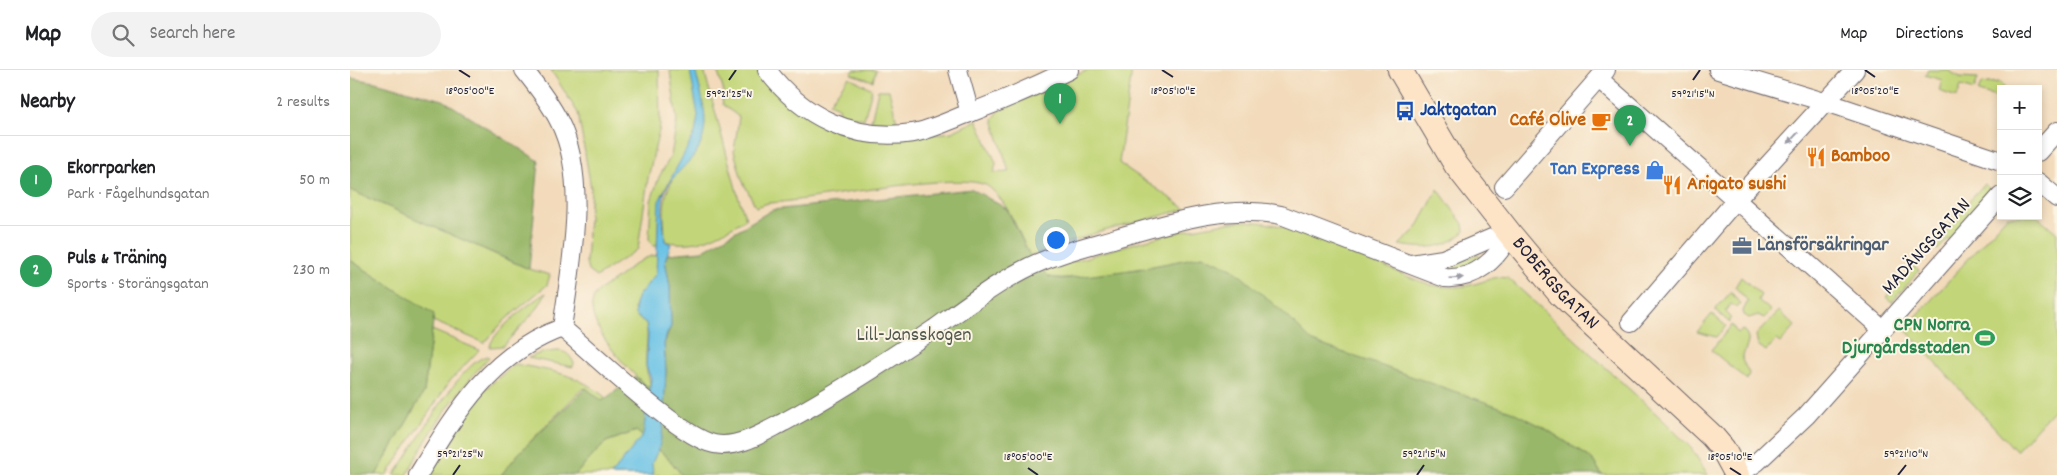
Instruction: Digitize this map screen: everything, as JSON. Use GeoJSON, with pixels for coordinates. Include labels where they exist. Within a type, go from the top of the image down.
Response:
{"type":"FeatureCollection","features":[{"type":"Feature","properties":{"kind":"street"},"geometry":{"type":"LineString","coordinates":[[524,70],[559,121],[571,154],[576,194],[572,254],[562,328]]}},
{"type":"Feature","properties":{"kind":"street"},"geometry":{"type":"LineString","coordinates":[[767,70],[794,100],[814,115],[842,128],[866,134],[889,135],[915,133],[970,113],[1069,70]]}},
{"type":"Feature","properties":{"kind":"street"},"geometry":{"type":"LineString","coordinates":[[958,70],[970,113]]}},
{"type":"Feature","properties":{"kind":"street","name":"BOBERGSGATAN"},"geometry":{"type":"LineString","coordinates":[[1400,70],[1456,165],[1510,234],[1561,295],[1712,436],[1723,449],[1738,475]]}},
{"type":"Feature","properties":{"kind":"street"},"geometry":{"type":"LineString","coordinates":[[1718,70],[1826,102],[1997,160]]}},
{"type":"Feature","properties":{"kind":"street"},"geometry":{"type":"LineString","coordinates":[[1631,322],[1736,200],[1854,70]]}},
{"type":"Feature","properties":{"kind":"street"},"geometry":{"type":"LineString","coordinates":[[1504,187],[1603,74],[1736,200],[1882,329]]}},
{"type":"Feature","properties":{"kind":"street"},"geometry":{"type":"LineString","coordinates":[[2042,148],[2057,131]]}},
{"type":"Feature","properties":{"kind":"street"},"geometry":{"type":"LineString","coordinates":[[2042,185],[2057,198]]}},
{"type":"Feature","properties":{"kind":"street","name":"MADÄNGSGATAN"},"geometry":{"type":"LineString","coordinates":[[1738,475],[1757,462],[1806,416],[1997,200]]}},
{"type":"Feature","properties":{"kind":"street"},"geometry":{"type":"LineString","coordinates":[[562,328],[639,394],[695,437],[715,444],[735,443],[762,433],[830,398],[1023,270],[1096,244],[1186,219],[1260,211],[1281,215],[1389,258],[1445,278],[1459,279],[1472,274],[1488,263],[1502,250],[1510,234]]}},
{"type":"Feature","properties":{"kind":"street"},"geometry":{"type":"LineString","coordinates":[[1410,264],[1443,259],[1492,238],[1510,234]]}},
{"type":"Feature","properties":{"kind":"street"},"geometry":{"type":"LineString","coordinates":[[418,475],[459,408],[506,357],[540,336],[562,328]]}},
{"type":"Feature","properties":{"kind":"green space"},"geometry":{"type":"Polygon","coordinates":[[[551,70],[659,70],[660,126],[648,178],[638,249],[596,277],[588,271],[586,262],[591,188],[578,113],[551,70]]]}},
{"type":"Feature","properties":{"kind":"green space"},"geometry":{"type":"Polygon","coordinates":[[[670,70],[704,70],[746,219],[716,235],[697,242],[677,243],[665,241],[665,202],[673,180],[667,186],[660,201],[657,246],[653,246],[649,239],[651,201],[659,177],[671,156],[677,121],[670,70]]]}},
{"type":"Feature","properties":{"kind":"green space"},"geometry":{"type":"Polygon","coordinates":[[[717,70],[760,70],[777,90],[889,140],[952,132],[977,120],[996,163],[994,173],[1009,172],[993,119],[1000,110],[1088,70],[1132,70],[1119,163],[1186,209],[1096,233],[1030,256],[1013,219],[1002,201],[989,187],[974,182],[950,181],[884,187],[768,203],[756,207],[742,180],[734,151],[739,117],[723,105],[724,92],[717,70]]]}},
{"type":"Feature","properties":{"kind":"green space"},"geometry":{"type":"Polygon","coordinates":[[[854,70],[876,70],[873,81],[851,74],[854,70]]]}},
{"type":"Feature","properties":{"kind":"green space"},"geometry":{"type":"Polygon","coordinates":[[[1928,70],[1947,70],[1960,77],[1978,78],[1974,90],[1961,86],[1957,97],[1939,91],[1942,80],[1925,75],[1928,70]]]}},
{"type":"Feature","properties":{"kind":"green space"},"geometry":{"type":"Polygon","coordinates":[[[849,77],[872,89],[864,119],[838,113],[840,108],[829,103],[849,77]]]}},
{"type":"Feature","properties":{"kind":"green space"},"geometry":{"type":"Polygon","coordinates":[[[350,78],[375,82],[443,100],[539,161],[529,269],[350,190],[350,78]]]}},
{"type":"Feature","properties":{"kind":"green space"},"geometry":{"type":"Polygon","coordinates":[[[1999,82],[2003,85],[1997,85],[1996,97],[1978,92],[1981,84],[1999,82]]]}},
{"type":"Feature","properties":{"kind":"green space"},"geometry":{"type":"Polygon","coordinates":[[[878,90],[889,90],[897,122],[871,121],[878,90]]]}},
{"type":"Feature","properties":{"kind":"green space"},"geometry":{"type":"Polygon","coordinates":[[[1984,184],[1990,189],[1978,205],[1977,212],[1956,237],[1947,240],[1938,250],[1932,245],[1984,184]]]}},
{"type":"Feature","properties":{"kind":"green space","name":"Lill-Jansskogen"},"geometry":{"type":"Polygon","coordinates":[[[972,189],[1007,209],[1030,256],[1049,277],[1062,279],[1139,269],[1203,256],[1232,268],[1285,314],[1313,342],[1511,411],[1543,427],[1592,459],[1602,475],[682,475],[667,457],[636,431],[606,442],[575,475],[501,475],[520,452],[586,388],[602,401],[635,377],[664,399],[666,371],[664,344],[671,326],[670,286],[665,260],[668,254],[702,251],[772,210],[972,189]]]}},
{"type":"Feature","properties":{"kind":"green space"},"geometry":{"type":"Polygon","coordinates":[[[1438,189],[1463,224],[1464,232],[1449,242],[1433,247],[1399,245],[1417,228],[1438,189]]]}},
{"type":"Feature","properties":{"kind":"green space"},"geometry":{"type":"Polygon","coordinates":[[[350,190],[529,269],[550,275],[547,285],[505,320],[484,343],[433,321],[433,314],[350,260],[350,190]]]}},
{"type":"Feature","properties":{"kind":"green space","name":"CPN Norra Djurgårdsstaden"},"geometry":{"type":"Polygon","coordinates":[[[2003,220],[2042,220],[2057,233],[2057,406],[2016,451],[1905,329],[2003,220]]]}},
{"type":"Feature","properties":{"kind":"green space"},"geometry":{"type":"Polygon","coordinates":[[[1243,221],[1267,223],[1292,229],[1339,246],[1431,285],[1460,287],[1496,278],[1508,278],[1663,420],[1691,448],[1708,475],[1602,475],[1592,459],[1543,427],[1312,342],[1285,314],[1203,256],[1098,275],[1058,278],[1048,276],[1043,271],[1167,235],[1243,221]]]}},
{"type":"Feature","properties":{"kind":"green space"},"geometry":{"type":"Polygon","coordinates":[[[1477,254],[1484,261],[1452,272],[1441,267],[1477,254]]]}},
{"type":"Feature","properties":{"kind":"green space"},"geometry":{"type":"Polygon","coordinates":[[[657,255],[656,274],[638,296],[634,309],[639,319],[646,323],[646,368],[650,389],[610,347],[601,334],[592,308],[594,297],[601,289],[631,267],[651,256],[657,255]]]}},
{"type":"Feature","properties":{"kind":"green space"},"geometry":{"type":"Polygon","coordinates":[[[350,260],[434,314],[424,392],[376,475],[350,475],[350,260]]]}},
{"type":"Feature","properties":{"kind":"green space"},"geometry":{"type":"Polygon","coordinates":[[[1913,266],[1919,271],[1892,302],[1886,297],[1913,266]]]}},
{"type":"Feature","properties":{"kind":"green space"},"geometry":{"type":"Polygon","coordinates":[[[1741,277],[1761,295],[1758,300],[1771,311],[1764,318],[1758,315],[1749,318],[1744,315],[1743,311],[1748,301],[1735,287],[1741,277]]]}},
{"type":"Feature","properties":{"kind":"green space"},"geometry":{"type":"Polygon","coordinates":[[[1731,292],[1740,304],[1737,308],[1731,304],[1725,311],[1730,317],[1730,323],[1715,310],[1731,292]]]}},
{"type":"Feature","properties":{"kind":"green space"},"geometry":{"type":"Polygon","coordinates":[[[546,293],[537,309],[503,346],[490,347],[492,341],[504,326],[546,293]]]}},
{"type":"Feature","properties":{"kind":"green space"},"geometry":{"type":"Polygon","coordinates":[[[1779,311],[1795,326],[1780,343],[1776,340],[1766,351],[1758,345],[1756,335],[1779,311]]]}},
{"type":"Feature","properties":{"kind":"green space"},"geometry":{"type":"Polygon","coordinates":[[[1712,314],[1726,326],[1716,337],[1697,332],[1712,314]]]}},
{"type":"Feature","properties":{"kind":"green space"},"geometry":{"type":"Polygon","coordinates":[[[1732,325],[1737,333],[1743,330],[1748,338],[1742,360],[1749,373],[1747,380],[1711,350],[1732,325]]]}},
{"type":"Feature","properties":{"kind":"green space"},"geometry":{"type":"Polygon","coordinates":[[[432,330],[479,350],[450,381],[387,475],[376,475],[424,392],[432,330]]]}},
{"type":"Feature","properties":{"kind":"green space"},"geometry":{"type":"Polygon","coordinates":[[[565,352],[569,355],[574,363],[573,367],[528,358],[541,353],[565,352]]]}},
{"type":"Feature","properties":{"kind":"green space"},"geometry":{"type":"Polygon","coordinates":[[[488,356],[444,413],[424,443],[407,475],[394,475],[451,389],[477,361],[488,356]]]}},
{"type":"Feature","properties":{"kind":"green space"},"geometry":{"type":"Polygon","coordinates":[[[515,364],[552,371],[574,378],[585,383],[606,398],[602,401],[586,388],[581,390],[520,452],[501,475],[427,475],[484,390],[515,364]]]}},
{"type":"Feature","properties":{"kind":"green space"},"geometry":{"type":"Polygon","coordinates":[[[637,431],[667,457],[682,475],[575,475],[606,442],[637,431]]]}},
{"type":"Feature","properties":{"kind":"water"},"geometry":{"type":"Polygon","coordinates":[[[690,70],[695,70],[698,81],[705,116],[705,127],[699,148],[670,182],[665,191],[663,203],[665,241],[671,244],[665,260],[670,287],[671,326],[664,344],[666,371],[663,429],[659,448],[652,463],[653,475],[611,475],[643,435],[651,379],[646,366],[648,335],[646,323],[635,315],[635,303],[638,296],[656,274],[659,201],[695,133],[698,116],[690,70]]]}},
{"type":"Feature","properties":{"kind":"place","name":"Jaktgatan"},"geometry":{"type":"Point","coordinates":[1405,111]}},
{"type":"Feature","properties":{"kind":"place","name":"Café Olive"},"geometry":{"type":"Point","coordinates":[1601,121]}},
{"type":"Feature","properties":{"kind":"place","name":"Ekorrparken"},"geometry":{"type":"Point","coordinates":[1060,124]}},
{"type":"Feature","properties":{"kind":"place","name":"Puls & Träning"},"geometry":{"type":"Point","coordinates":[1630,146]}},
{"type":"Feature","properties":{"kind":"place","name":"Bamboo"},"geometry":{"type":"Point","coordinates":[1816,157]}},
{"type":"Feature","properties":{"kind":"place","name":"Tan Express"},"geometry":{"type":"Point","coordinates":[1655,170]}},
{"type":"Feature","properties":{"kind":"place","name":"Arigato sushi"},"geometry":{"type":"Point","coordinates":[1672,185]}},
{"type":"Feature","properties":{"kind":"place","name":"Länsförsäkringar"},"geometry":{"type":"Point","coordinates":[1742,246]}},
{"type":"Feature","properties":{"kind":"place","name":"CPN Norra Djurgårdsstaden"},"geometry":{"type":"Point","coordinates":[1985,338]}}]}
